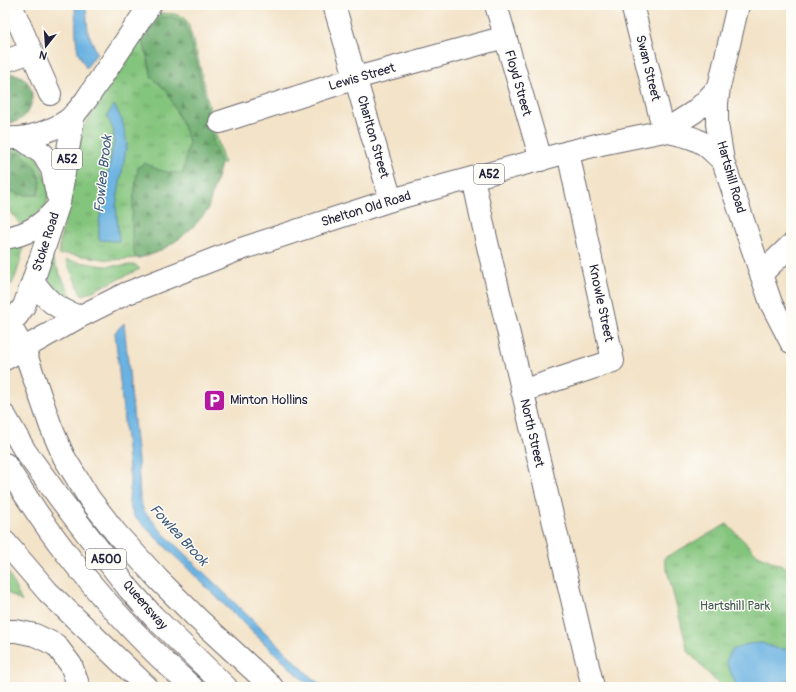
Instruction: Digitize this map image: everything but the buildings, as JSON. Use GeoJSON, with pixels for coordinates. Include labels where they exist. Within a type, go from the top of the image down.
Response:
{"type":"FeatureCollection","features":[{"type":"Feature","properties":{"kind":"main road"},"geometry":{"type":"LineString","coordinates":[[11,5],[50,94]]}},
{"type":"Feature","properties":{"kind":"main road"},"geometry":{"type":"LineString","coordinates":[[13,138],[43,133],[60,124],[74,114],[100,80],[150,5]]}},
{"type":"Feature","properties":{"kind":"main road","name":"Charlton Street"},"geometry":{"type":"LineString","coordinates":[[334,5],[391,200]]}},
{"type":"Feature","properties":{"kind":"main road","name":"Floyd Street"},"geometry":{"type":"LineString","coordinates":[[496,5],[541,160]]}},
{"type":"Feature","properties":{"kind":"main road","name":"Swan Street"},"geometry":{"type":"LineString","coordinates":[[632,5],[664,131]]}},
{"type":"Feature","properties":{"kind":"main road","name":"Hartshill Road"},"geometry":{"type":"LineString","coordinates":[[738,5],[719,87],[717,124],[723,161],[761,274],[772,303],[791,342]]}},
{"type":"Feature","properties":{"kind":"main road","name":"Lewis Street"},"geometry":{"type":"LineString","coordinates":[[220,122],[356,78],[505,37]]}},
{"type":"Feature","properties":{"kind":"main road"},"geometry":{"type":"LineString","coordinates":[[5,61],[31,52]]}},
{"type":"Feature","properties":{"kind":"main road","name":"Shelton Old Road"},"geometry":{"type":"LineString","coordinates":[[5,359],[79,317],[125,294],[235,251],[391,200],[568,152],[664,131],[694,112],[719,87]]}},
{"type":"Feature","properties":{"kind":"main road","name":"A52"},"geometry":{"type":"LineString","coordinates":[[57,206],[74,114]]}},
{"type":"Feature","properties":{"kind":"main road","name":"Shelton Old Road"},"geometry":{"type":"LineString","coordinates":[[664,131],[697,140],[704,144],[723,161]]}},
{"type":"Feature","properties":{"kind":"main road","name":"A52"},"geometry":{"type":"LineString","coordinates":[[13,138],[43,154],[52,169],[57,206]]}},
{"type":"Feature","properties":{"kind":"main road","name":"Knowle Street"},"geometry":{"type":"LineString","coordinates":[[522,391],[613,361],[568,152]]}},
{"type":"Feature","properties":{"kind":"main road","name":"North Street"},"geometry":{"type":"LineString","coordinates":[[473,178],[487,246],[593,687]]}},
{"type":"Feature","properties":{"kind":"main road"},"geometry":{"type":"LineString","coordinates":[[5,238],[23,233],[40,225],[57,206]]}},
{"type":"Feature","properties":{"kind":"main road","name":"Stoke Road"},"geometry":{"type":"LineString","coordinates":[[33,281],[57,206]]}},
{"type":"Feature","properties":{"kind":"main road"},"geometry":{"type":"LineString","coordinates":[[761,274],[791,245]]}},
{"type":"Feature","properties":{"kind":"main road"},"geometry":{"type":"LineString","coordinates":[[33,281],[46,298],[61,310],[79,317]]}},
{"type":"Feature","properties":{"kind":"main road","name":"A52"},"geometry":{"type":"LineString","coordinates":[[6,321],[17,316],[24,306],[33,281]]}},
{"type":"Feature","properties":{"kind":"main road"},"geometry":{"type":"LineString","coordinates":[[6,321],[24,349],[50,427],[64,457],[89,498],[116,533],[158,579],[197,618],[272,687]]}},
{"type":"Feature","properties":{"kind":"main road","name":"Queensway"},"geometry":{"type":"LineString","coordinates":[[5,416],[25,451],[129,589],[153,616],[226,687]]}},
{"type":"Feature","properties":{"kind":"main road","name":"Queensway"},"geometry":{"type":"LineString","coordinates":[[5,464],[74,564],[110,605],[192,687]]}},
{"type":"Feature","properties":{"kind":"main road"},"geometry":{"type":"LineString","coordinates":[[5,542],[48,592],[147,687]]}},
{"type":"Feature","properties":{"kind":"main road"},"geometry":{"type":"LineString","coordinates":[[5,631],[16,631],[35,635],[56,645],[71,665],[79,687]]}},
{"type":"Feature","properties":{"kind":"green space"},"geometry":{"type":"Polygon","coordinates":[[[158,13],[174,14],[184,17],[188,23],[224,163],[221,164],[207,211],[183,236],[156,253],[139,258],[111,260],[67,254],[59,255],[60,241],[83,127],[158,13]]]}},
{"type":"Feature","properties":{"kind":"green space"},"geometry":{"type":"Polygon","coordinates":[[[160,17],[171,17],[185,22],[197,64],[214,145],[221,164],[207,211],[195,225],[170,245],[156,253],[139,258],[135,256],[132,235],[133,200],[138,167],[145,163],[163,171],[183,173],[189,142],[167,91],[152,78],[143,41],[160,17]]]}},
{"type":"Feature","properties":{"kind":"green space"},"geometry":{"type":"Polygon","coordinates":[[[5,73],[17,75],[26,80],[31,88],[32,98],[30,108],[25,116],[16,121],[5,123],[5,73]]]}},
{"type":"Feature","properties":{"kind":"green space"},"geometry":{"type":"Polygon","coordinates":[[[5,147],[26,149],[38,158],[50,191],[46,206],[21,226],[5,203],[5,147]]]}},
{"type":"Feature","properties":{"kind":"green space"},"geometry":{"type":"Polygon","coordinates":[[[5,152],[22,153],[35,167],[41,182],[38,195],[24,195],[5,190],[5,152]]]}},
{"type":"Feature","properties":{"kind":"green space"},"geometry":{"type":"Polygon","coordinates":[[[24,242],[21,258],[13,281],[11,285],[5,287],[5,246],[24,242]]]}},
{"type":"Feature","properties":{"kind":"green space"},"geometry":{"type":"Polygon","coordinates":[[[51,256],[74,302],[66,303],[45,280],[46,271],[51,256]]]}},
{"type":"Feature","properties":{"kind":"green space"},"geometry":{"type":"Polygon","coordinates":[[[66,260],[104,266],[136,265],[140,269],[82,296],[66,260]]]}},
{"type":"Feature","properties":{"kind":"green space","name":"Hartshill Park"},"geometry":{"type":"Polygon","coordinates":[[[727,524],[758,555],[791,570],[791,687],[721,687],[688,651],[664,558],[727,524]]]}},
{"type":"Feature","properties":{"kind":"green space"},"geometry":{"type":"Polygon","coordinates":[[[5,567],[7,570],[22,602],[5,591],[5,567]]]}},
{"type":"Feature","properties":{"kind":"water"},"geometry":{"type":"Polygon","coordinates":[[[75,5],[86,5],[88,32],[97,53],[86,68],[78,52],[75,5]]]}},
{"type":"Feature","properties":{"kind":"water"},"geometry":{"type":"Polygon","coordinates":[[[114,105],[122,120],[127,143],[116,206],[119,241],[99,240],[99,222],[114,141],[114,131],[107,116],[114,105]]]}},
{"type":"Feature","properties":{"kind":"water"},"geometry":{"type":"Polygon","coordinates":[[[124,323],[138,460],[140,500],[144,511],[164,534],[312,678],[324,687],[311,687],[305,682],[134,516],[129,504],[130,479],[115,332],[124,323]]]}},
{"type":"Feature","properties":{"kind":"water"},"geometry":{"type":"Polygon","coordinates":[[[762,643],[774,648],[791,650],[791,674],[789,679],[773,687],[737,687],[726,661],[732,650],[748,644],[762,643]]]}},
{"type":"Feature","properties":{"kind":"place","name":"Minton Hollins"},"geometry":{"type":"Point","coordinates":[215,400]}},
{"type":"Feature","properties":{"kind":"water label","name":"Fowlea Brook"},"geometry":{"type":"Point","coordinates":[103,174]}},
{"type":"Feature","properties":{"kind":"water label","name":"Fowlea Brook"},"geometry":{"type":"Point","coordinates":[179,535]}}]}
